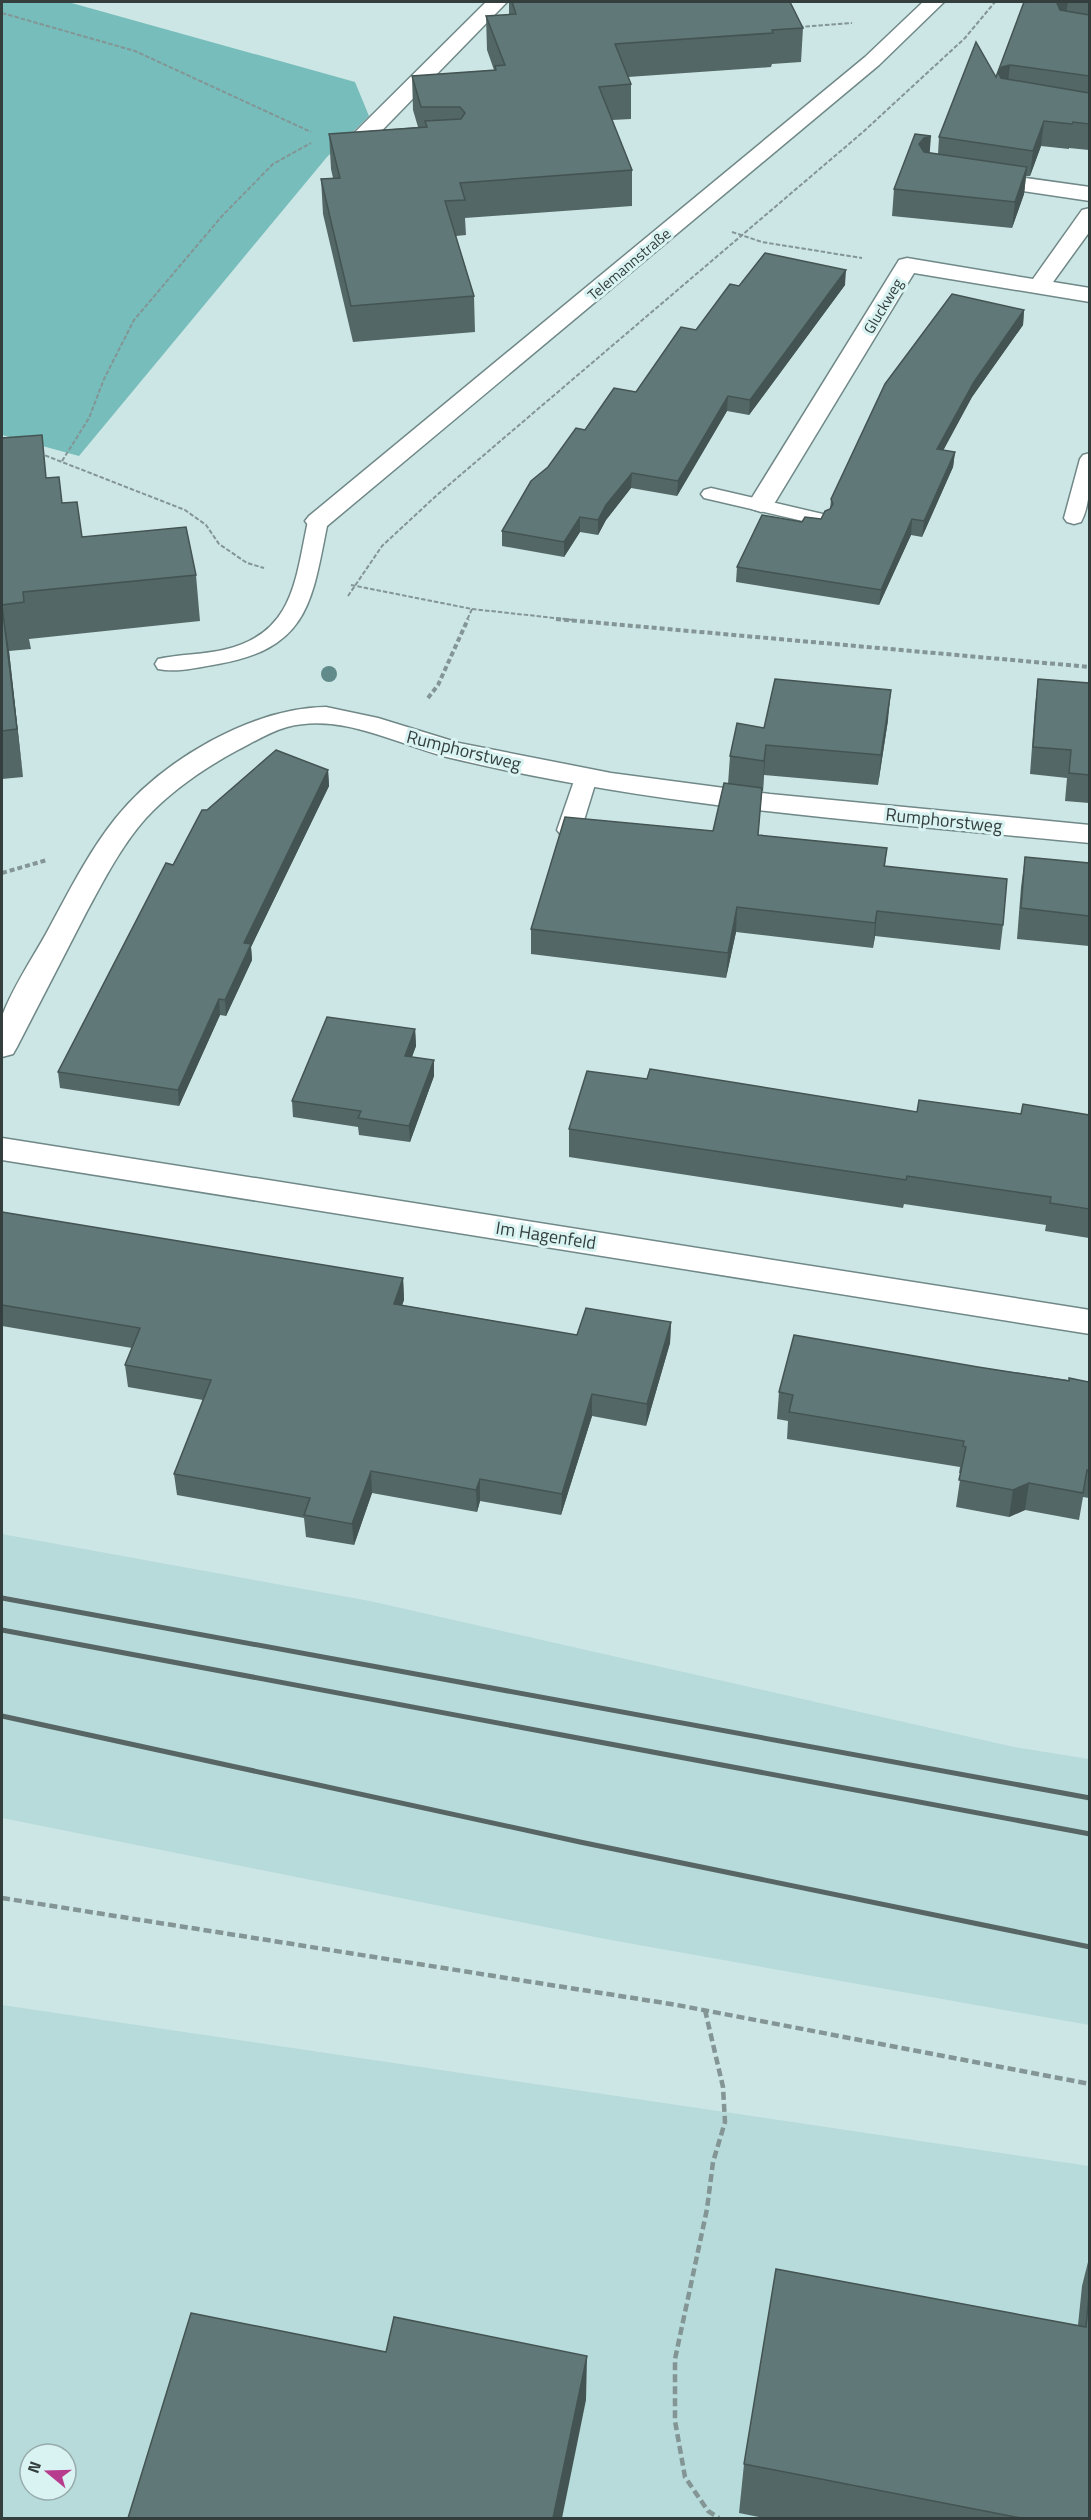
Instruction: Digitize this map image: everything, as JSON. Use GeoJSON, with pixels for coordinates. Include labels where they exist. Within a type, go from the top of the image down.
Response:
{"type":"FeatureCollection","features":[{"type":"Feature","properties":{"kind":"street"},"geometry":{"type":"LineString","coordinates":[[350,150],[497,2]]}},
{"type":"Feature","properties":{"kind":"street","name":"Telemannstraße"},"geometry":{"type":"LineString","coordinates":[[318,521],[872,60],[934,2]]}},
{"type":"Feature","properties":{"kind":"street"},"geometry":{"type":"LineString","coordinates":[[964,176],[1089,194]]}},
{"type":"Feature","properties":{"kind":"street"},"geometry":{"type":"LineString","coordinates":[[1039,286],[1089,215]]}},
{"type":"Feature","properties":{"kind":"street","name":"Gluckweg"},"geometry":{"type":"LineString","coordinates":[[762,504],[907,266],[1089,295]]}},
{"type":"Feature","properties":{"kind":"street","name":"Rumphorstweg"},"geometry":{"type":"LineString","coordinates":[[2,1047],[93,872],[112,842],[137,811],[176,777],[212,753],[279,721],[307,715],[328,714],[356,719],[482,757],[586,778],[759,802],[1089,834]]}},
{"type":"Feature","properties":{"kind":"street","name":"Im Hagenfeld"},"geometry":{"type":"LineString","coordinates":[[2,1149],[1089,1322]]}},
{"type":"Feature","properties":{"kind":"lane"},"geometry":{"type":"LineString","coordinates":[[350,150],[373,150]]}},
{"type":"Feature","properties":{"kind":"lane"},"geometry":{"type":"LineString","coordinates":[[1074,518],[1089,459]]}},
{"type":"Feature","properties":{"kind":"lane"},"geometry":{"type":"LineString","coordinates":[[711,494],[820,519]]}},
{"type":"Feature","properties":{"kind":"lane"},"geometry":{"type":"LineString","coordinates":[[166,664],[220,659],[260,645],[284,627],[298,606],[318,521]]}},
{"type":"Feature","properties":{"kind":"lane"},"geometry":{"type":"LineString","coordinates":[[569,830],[586,778]]}},
{"type":"Feature","properties":{"kind":"path"},"geometry":{"type":"LineString","coordinates":[[353,585],[382,546],[437,495],[863,132],[965,38],[995,2]]}},
{"type":"Feature","properties":{"kind":"path"},"geometry":{"type":"LineString","coordinates":[[2,13],[135,51],[350,150]]}},
{"type":"Feature","properties":{"kind":"path"},"geometry":{"type":"LineString","coordinates":[[798,27],[918,18]]}},
{"type":"Feature","properties":{"kind":"path"},"geometry":{"type":"LineString","coordinates":[[62,461],[89,418],[104,379],[134,320],[173,271],[273,164],[322,137]]}},
{"type":"Feature","properties":{"kind":"path"},"geometry":{"type":"LineString","coordinates":[[742,235],[762,242],[907,266]]}},
{"type":"Feature","properties":{"kind":"path"},"geometry":{"type":"LineString","coordinates":[[29,450],[185,510],[206,525],[219,544],[247,562],[273,572],[353,585],[494,613],[1089,667]]}},
{"type":"Feature","properties":{"kind":"path"},"geometry":{"type":"LineString","coordinates":[[400,734],[438,685],[472,609]]}},
{"type":"Feature","properties":{"kind":"path"},"geometry":{"type":"LineString","coordinates":[[2,1898],[705,2010],[1089,2084]]}},
{"type":"Feature","properties":{"kind":"path"},"geometry":{"type":"LineString","coordinates":[[705,2010],[723,2087],[725,2122],[713,2162],[707,2209],[675,2359],[675,2421],[685,2477],[708,2511],[719,2518]]}},
{"type":"Feature","properties":{"kind":"shaded area"},"geometry":{"type":"Polygon","coordinates":[[[2,2],[68,2],[355,82],[369,116],[327,157],[79,456],[2,435],[2,2]]]}},
{"type":"Feature","properties":{"kind":"shaded area"},"geometry":{"type":"Polygon","coordinates":[[[2,1534],[370,1601],[1014,1747],[1089,1759],[1089,2025],[605,1939],[2,1818],[2,1534]]]}},
{"type":"Feature","properties":{"kind":"shaded area"},"geometry":{"type":"Polygon","coordinates":[[[2,2005],[1089,2166],[1089,2518],[2,2518],[2,2005]]]}},
{"type":"Feature","properties":{"kind":"building"},"geometry":{"type":"Polygon","coordinates":[[[512,2],[790,2],[803,28],[772,30],[773,33],[615,44],[631,84],[599,87],[632,170],[460,183],[465,200],[445,201],[474,296],[351,306],[321,179],[340,178],[329,134],[427,127],[425,121],[461,119],[465,113],[460,107],[421,107],[412,76],[496,70],[495,66],[505,65],[486,16],[516,14],[512,2]]]}},
{"type":"Feature","properties":{"kind":"building"},"geometry":{"type":"Polygon","coordinates":[[[1024,2],[1059,2],[1057,3],[1060,10],[1089,15],[1089,76],[1010,65],[1002,67],[998,72],[1001,78],[1089,93],[1089,124],[1044,121],[1033,151],[939,137],[976,42],[996,77],[1024,2]]]}},
{"type":"Feature","properties":{"kind":"building"},"geometry":{"type":"Polygon","coordinates":[[[915,134],[931,136],[924,138],[919,144],[924,152],[1027,167],[1015,202],[894,189],[915,134]]]}},
{"type":"Feature","properties":{"kind":"building"},"geometry":{"type":"Polygon","coordinates":[[[765,253],[846,270],[750,400],[728,396],[678,481],[632,473],[606,505],[598,520],[580,517],[564,542],[502,531],[531,481],[548,467],[576,428],[585,430],[614,388],[636,392],[681,327],[696,330],[730,284],[739,286],[765,253]]]}},
{"type":"Feature","properties":{"kind":"building"},"geometry":{"type":"Polygon","coordinates":[[[952,294],[1024,310],[974,382],[937,449],[955,452],[924,521],[912,519],[881,590],[737,567],[762,515],[802,522],[805,517],[821,519],[825,511],[830,509],[833,504],[831,499],[885,384],[952,294]]]}},
{"type":"Feature","properties":{"kind":"building"},"geometry":{"type":"Polygon","coordinates":[[[42,435],[46,478],[59,477],[62,503],[77,502],[82,537],[186,527],[196,575],[23,592],[24,602],[2,605],[2,438],[42,435]]]}},
{"type":"Feature","properties":{"kind":"building"},"geometry":{"type":"Polygon","coordinates":[[[2,605],[17,729],[2,731],[2,605]]]}},
{"type":"Feature","properties":{"kind":"building"},"geometry":{"type":"Polygon","coordinates":[[[775,679],[891,690],[881,755],[766,745],[764,761],[730,756],[737,723],[764,728],[775,679]]]}},
{"type":"Feature","properties":{"kind":"building"},"geometry":{"type":"Polygon","coordinates":[[[1038,679],[1089,683],[1089,775],[1069,773],[1071,750],[1033,747],[1038,679]]]}},
{"type":"Feature","properties":{"kind":"building"},"geometry":{"type":"Polygon","coordinates":[[[276,750],[328,770],[244,943],[251,944],[225,1000],[219,999],[178,1090],[58,1072],[166,863],[173,865],[202,810],[207,810],[276,750]]]}},
{"type":"Feature","properties":{"kind":"building"},"geometry":{"type":"Polygon","coordinates":[[[724,783],[762,788],[758,835],[887,848],[884,866],[1007,879],[1003,925],[877,911],[875,923],[737,907],[728,953],[531,929],[565,817],[713,831],[724,783]]]}},
{"type":"Feature","properties":{"kind":"building"},"geometry":{"type":"Polygon","coordinates":[[[1025,857],[1089,863],[1089,916],[1021,908],[1025,857]]]}},
{"type":"Feature","properties":{"kind":"building"},"geometry":{"type":"Polygon","coordinates":[[[327,1017],[415,1029],[405,1056],[434,1060],[409,1126],[358,1118],[361,1111],[292,1101],[327,1017]]]}},
{"type":"Feature","properties":{"kind":"building"},"geometry":{"type":"Polygon","coordinates":[[[650,1069],[917,1112],[919,1100],[1021,1114],[1023,1104],[1089,1115],[1089,1209],[1050,1203],[1051,1197],[907,1176],[906,1180],[569,1129],[587,1071],[647,1079],[650,1069]]]}},
{"type":"Feature","properties":{"kind":"building"},"geometry":{"type":"Polygon","coordinates":[[[2,1212],[403,1278],[394,1304],[577,1335],[586,1308],[671,1322],[647,1404],[592,1394],[562,1494],[480,1479],[476,1490],[371,1471],[352,1524],[304,1515],[310,1498],[174,1474],[211,1380],[125,1365],[140,1328],[2,1305],[2,1212]]]}},
{"type":"Feature","properties":{"kind":"building"},"geometry":{"type":"Polygon","coordinates":[[[794,1335],[978,1367],[1089,1382],[1089,1470],[1087,1470],[1083,1493],[1029,1483],[1013,1490],[959,1480],[966,1447],[963,1446],[964,1441],[789,1412],[793,1395],[779,1392],[794,1335]]]}},
{"type":"Feature","properties":{"kind":"building"},"geometry":{"type":"Polygon","coordinates":[[[776,2269],[1086,2327],[1089,2295],[1089,2518],[1021,2518],[744,2464],[776,2269]]]}},
{"type":"Feature","properties":{"kind":"building"},"geometry":{"type":"Polygon","coordinates":[[[191,2313],[386,2352],[394,2317],[587,2356],[553,2518],[128,2518],[191,2313]]]}},
{"type":"Feature","properties":{"kind":"railway"},"geometry":{"type":"LineString","coordinates":[[2,1598],[1090,1798]]}},
{"type":"Feature","properties":{"kind":"railway"},"geometry":{"type":"LineString","coordinates":[[2,1630],[1090,1834]]}},
{"type":"Feature","properties":{"kind":"railway"},"geometry":{"type":"LineString","coordinates":[[2,1716],[580,1842],[1090,1947]]}}]}
